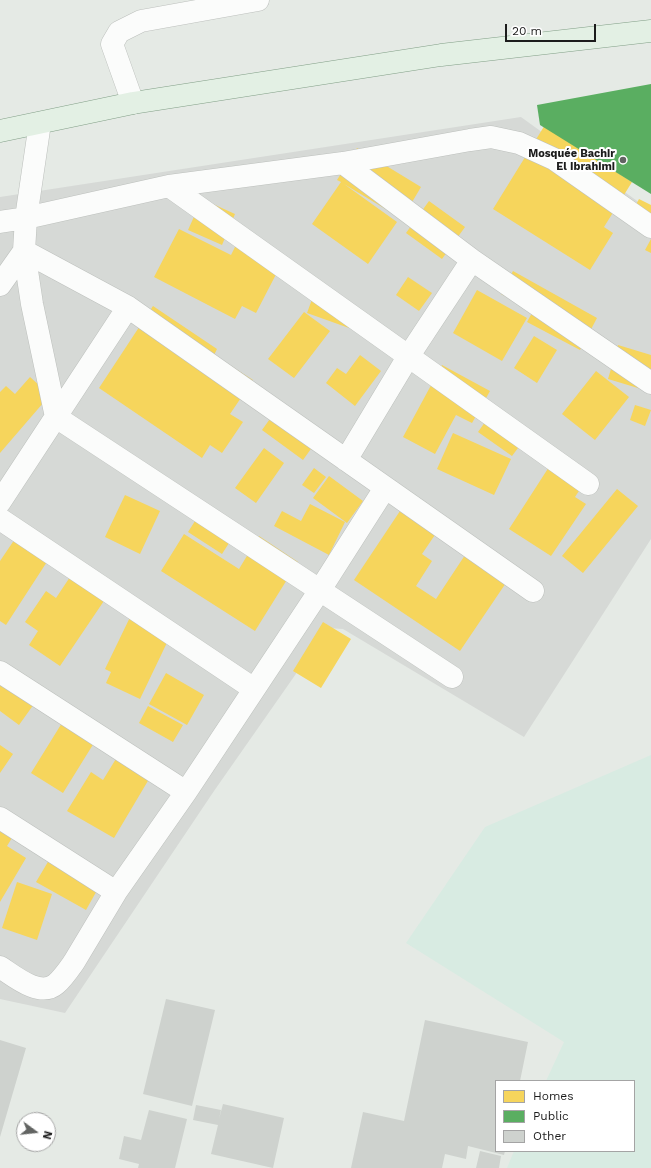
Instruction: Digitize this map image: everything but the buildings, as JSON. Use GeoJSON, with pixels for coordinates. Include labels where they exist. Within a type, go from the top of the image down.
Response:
{"type":"FeatureCollection","features":[{"type":"Feature","properties":{"kind":"main road"},"geometry":{"type":"LineString","coordinates":[[0,131],[133,103],[441,55],[651,31]]}},
{"type":"Feature","properties":{"kind":"street"},"geometry":{"type":"LineString","coordinates":[[133,103],[112,44],[119,32],[141,21],[258,0]]}},
{"type":"Feature","properties":{"kind":"street"},"geometry":{"type":"LineString","coordinates":[[40,123],[26,218],[24,251],[32,304],[56,417],[452,677]]}},
{"type":"Feature","properties":{"kind":"street"},"geometry":{"type":"LineString","coordinates":[[0,222],[26,218],[169,186],[343,162],[491,137],[519,143],[554,159],[651,227]]}},
{"type":"Feature","properties":{"kind":"street"},"geometry":{"type":"LineString","coordinates":[[343,162],[472,260],[650,383]]}},
{"type":"Feature","properties":{"kind":"street"},"geometry":{"type":"LineString","coordinates":[[169,186],[588,484]]}},
{"type":"Feature","properties":{"kind":"street"},"geometry":{"type":"LineString","coordinates":[[0,285],[24,251]]}},
{"type":"Feature","properties":{"kind":"street"},"geometry":{"type":"LineString","coordinates":[[24,251],[128,307],[533,591]]}},
{"type":"Feature","properties":{"kind":"street"},"geometry":{"type":"LineString","coordinates":[[346,460],[408,357],[472,260]]}},
{"type":"Feature","properties":{"kind":"street"},"geometry":{"type":"LineString","coordinates":[[0,502],[128,307]]}},
{"type":"Feature","properties":{"kind":"street"},"geometry":{"type":"LineString","coordinates":[[0,967],[25,984],[41,988],[50,987],[56,984],[74,962],[116,892],[186,792],[320,590],[385,488]]}},
{"type":"Feature","properties":{"kind":"street"},"geometry":{"type":"LineString","coordinates":[[0,519],[254,689]]}},
{"type":"Feature","properties":{"kind":"street"},"geometry":{"type":"LineString","coordinates":[[0,672],[186,792]]}},
{"type":"Feature","properties":{"kind":"street"},"geometry":{"type":"LineString","coordinates":[[0,818],[116,892]]}},
{"type":"Feature","properties":{"kind":"shaded area"},"geometry":{"type":"Polygon","coordinates":[[[521,117],[651,211],[651,539],[524,737],[343,629],[328,628],[214,791],[65,1013],[0,999],[0,197],[521,117]]]}},
{"type":"Feature","properties":{"kind":"green space"},"geometry":{"type":"Polygon","coordinates":[[[651,755],[651,1168],[507,1168],[514,1152],[635,1152],[635,1080],[546,1080],[564,1042],[406,943],[485,827],[651,755]]]}},
{"type":"Feature","properties":{"kind":"place","name":"Mosquée Bachir El Ibrahimi"},"geometry":{"type":"Point","coordinates":[623,160]}}]}
